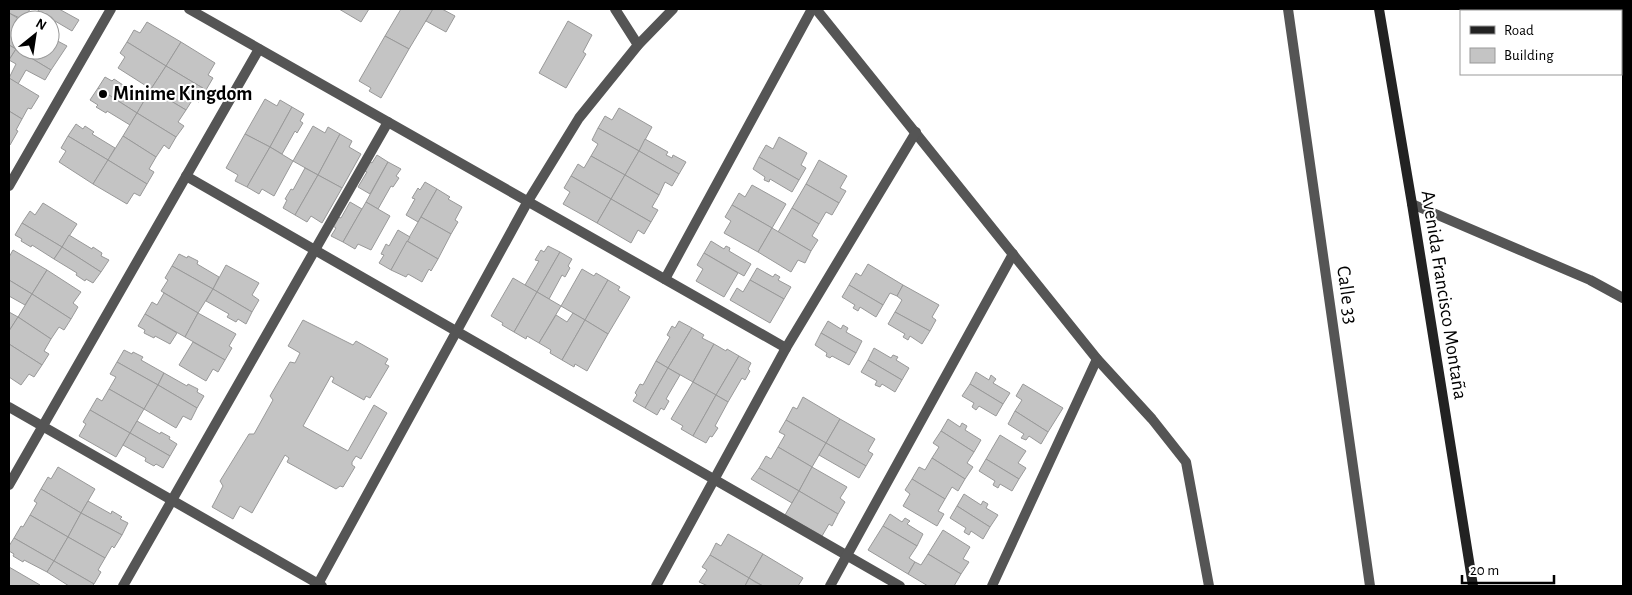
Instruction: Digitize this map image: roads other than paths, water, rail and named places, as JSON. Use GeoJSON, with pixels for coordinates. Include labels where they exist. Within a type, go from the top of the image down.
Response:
{"type":"FeatureCollection","features":[{"type":"Feature","properties":{"kind":"main road","name":"Avenida Francisco Montaña"},"geometry":{"type":"LineString","coordinates":[[1379,9],[1412,204],[1472,586]]}},
{"type":"Feature","properties":{"kind":"street"},"geometry":{"type":"LineString","coordinates":[[9,186],[111,9]]}},
{"type":"Feature","properties":{"kind":"street"},"geometry":{"type":"LineString","coordinates":[[189,9],[786,348]]}},
{"type":"Feature","properties":{"kind":"street"},"geometry":{"type":"LineString","coordinates":[[614,9],[638,45]]}},
{"type":"Feature","properties":{"kind":"street"},"geometry":{"type":"LineString","coordinates":[[9,407],[320,585],[528,201],[579,118],[638,45],[673,9]]}},
{"type":"Feature","properties":{"kind":"street"},"geometry":{"type":"LineString","coordinates":[[665,279],[812,9]]}},
{"type":"Feature","properties":{"kind":"street"},"geometry":{"type":"LineString","coordinates":[[816,9],[1097,359],[1152,419],[1186,462],[1209,586]]}},
{"type":"Feature","properties":{"kind":"street","name":"Calle 33"},"geometry":{"type":"LineString","coordinates":[[1288,9],[1370,586]]}},
{"type":"Feature","properties":{"kind":"street"},"geometry":{"type":"LineString","coordinates":[[9,486],[259,49]]}},
{"type":"Feature","properties":{"kind":"street"},"geometry":{"type":"LineString","coordinates":[[124,586],[388,122]]}},
{"type":"Feature","properties":{"kind":"street"},"geometry":{"type":"LineString","coordinates":[[656,586],[786,348],[916,132]]}},
{"type":"Feature","properties":{"kind":"street"},"geometry":{"type":"LineString","coordinates":[[186,176],[900,586]]}},
{"type":"Feature","properties":{"kind":"street"},"geometry":{"type":"LineString","coordinates":[[1412,204],[1590,280],[1623,298]]}},
{"type":"Feature","properties":{"kind":"street"},"geometry":{"type":"LineString","coordinates":[[830,586],[1013,254]]}},
{"type":"Feature","properties":{"kind":"street"},"geometry":{"type":"LineString","coordinates":[[992,586],[1097,359]]}},
{"type":"Feature","properties":{"kind":"place","name":"Minime Kingdom"},"geometry":{"type":"Point","coordinates":[103,94]}}]}
